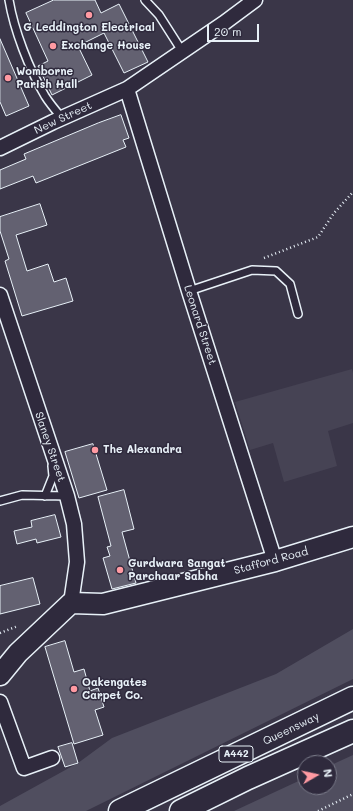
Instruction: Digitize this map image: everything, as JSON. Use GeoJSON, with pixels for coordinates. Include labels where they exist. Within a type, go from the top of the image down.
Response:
{"type":"FeatureCollection","features":[{"type":"Feature","properties":{"kind":"highway","name":"Queensway"},"geometry":{"type":"LineString","coordinates":[[120,811],[353,698]]}},
{"type":"Feature","properties":{"kind":"highway","name":"A442"},"geometry":{"type":"LineString","coordinates":[[181,811],[248,778],[353,731]]}},
{"type":"Feature","properties":{"kind":"street","name":"New Street"},"geometry":{"type":"LineString","coordinates":[[0,148],[127,89],[255,0]]}},
{"type":"Feature","properties":{"kind":"street","name":"Leonard Street"},"geometry":{"type":"LineString","coordinates":[[127,89],[189,291],[275,561]]}},
{"type":"Feature","properties":{"kind":"street","name":"Slaney Street"},"geometry":{"type":"LineString","coordinates":[[0,295],[67,496],[74,524],[77,562],[71,603]]}},
{"type":"Feature","properties":{"kind":"street","name":"Stafford Road"},"geometry":{"type":"LineString","coordinates":[[71,603],[102,604],[275,561],[353,537]]}},
{"type":"Feature","properties":{"kind":"street"},"geometry":{"type":"LineString","coordinates":[[0,675],[18,653],[71,603]]}},
{"type":"Feature","properties":{"kind":"street"},"geometry":{"type":"LineString","coordinates":[[0,702],[24,768],[52,758]]}},
{"type":"Feature","properties":{"kind":"lane"},"geometry":{"type":"LineString","coordinates":[[9,0],[13,21],[36,79],[46,98],[62,118]]}},
{"type":"Feature","properties":{"kind":"lane"},"geometry":{"type":"LineString","coordinates":[[145,0],[159,15],[182,51]]}},
{"type":"Feature","properties":{"kind":"lane"},"geometry":{"type":"LineString","coordinates":[[189,291],[252,270],[276,271],[290,284],[298,314]]}},
{"type":"Feature","properties":{"kind":"lane"},"geometry":{"type":"LineString","coordinates":[[45,496],[53,476],[50,448]]}},
{"type":"Feature","properties":{"kind":"lane"},"geometry":{"type":"LineString","coordinates":[[0,501],[22,495],[67,496]]}},
{"type":"Feature","properties":{"kind":"path"},"geometry":{"type":"LineString","coordinates":[[259,260],[318,237],[334,212],[353,192]]}},
{"type":"Feature","properties":{"kind":"path"},"geometry":{"type":"LineString","coordinates":[[318,811],[353,794]]}},
{"type":"Feature","properties":{"kind":"shaded area"},"geometry":{"type":"Polygon","coordinates":[[[352,369],[353,423],[328,431],[337,466],[284,482],[273,443],[250,450],[235,402],[352,369]]]}},
{"type":"Feature","properties":{"kind":"shaded area"},"geometry":{"type":"Polygon","coordinates":[[[353,629],[353,679],[86,811],[0,811],[0,806],[78,763],[112,738],[276,674],[353,629]]]}},
{"type":"Feature","properties":{"kind":"shaded area"},"geometry":{"type":"Polygon","coordinates":[[[353,755],[353,811],[234,811],[297,782],[297,795],[337,795],[337,762],[353,755]]]}},
{"type":"Feature","properties":{"kind":"building"},"geometry":{"type":"Polygon","coordinates":[[[54,0],[95,0],[101,13],[119,4],[148,62],[124,73],[104,33],[78,46],[92,75],[52,95],[38,66],[48,61],[26,13],[54,0]]]}},
{"type":"Feature","properties":{"kind":"building","name":"Womborne Parish Hall"},"geometry":{"type":"Polygon","coordinates":[[[0,39],[29,106],[6,116],[0,102],[0,39]]]}},
{"type":"Feature","properties":{"kind":"building"},"geometry":{"type":"Polygon","coordinates":[[[121,115],[129,138],[123,140],[126,147],[36,183],[33,176],[0,189],[0,170],[26,159],[24,154],[121,115]]]}},
{"type":"Feature","properties":{"kind":"building"},"geometry":{"type":"Polygon","coordinates":[[[40,204],[47,225],[16,235],[27,271],[48,264],[54,282],[66,278],[73,301],[22,316],[5,261],[9,259],[0,231],[0,217],[40,204]]]}},
{"type":"Feature","properties":{"kind":"building"},"geometry":{"type":"Polygon","coordinates":[[[93,444],[107,490],[79,498],[65,452],[93,444]]]}},
{"type":"Feature","properties":{"kind":"building"},"geometry":{"type":"Polygon","coordinates":[[[124,490],[134,529],[122,532],[136,583],[112,589],[103,558],[110,556],[107,547],[111,546],[98,497],[124,490]]]}},
{"type":"Feature","properties":{"kind":"building"},"geometry":{"type":"Polygon","coordinates":[[[55,515],[61,537],[37,543],[36,539],[17,544],[14,531],[32,527],[31,521],[55,515]]]}},
{"type":"Feature","properties":{"kind":"building"},"geometry":{"type":"Polygon","coordinates":[[[33,578],[40,604],[0,614],[0,586],[33,578]]]}},
{"type":"Feature","properties":{"kind":"building","name":"Oakengates Carpet Co."},"geometry":{"type":"Polygon","coordinates":[[[65,641],[74,672],[84,669],[90,691],[98,688],[104,707],[95,710],[103,735],[74,744],[45,647],[65,641]]]}},
{"type":"Feature","properties":{"kind":"building"},"geometry":{"type":"Polygon","coordinates":[[[72,743],[78,763],[65,767],[58,747],[72,743]]]}},
{"type":"Feature","properties":{"kind":"place","name":"G Leddington Electrical"},"geometry":{"type":"Point","coordinates":[89,15]}},
{"type":"Feature","properties":{"kind":"place","name":"Exchange House"},"geometry":{"type":"Point","coordinates":[53,46]}},
{"type":"Feature","properties":{"kind":"place","name":"Womborne Parish Hall"},"geometry":{"type":"Point","coordinates":[8,78]}},
{"type":"Feature","properties":{"kind":"place","name":"The Alexandra"},"geometry":{"type":"Point","coordinates":[95,450]}},
{"type":"Feature","properties":{"kind":"place","name":"Gurdwara Sangat Parchaar Sabha"},"geometry":{"type":"Point","coordinates":[120,570]}},
{"type":"Feature","properties":{"kind":"place","name":"Oakengates Carpet Co."},"geometry":{"type":"Point","coordinates":[74,689]}}]}
